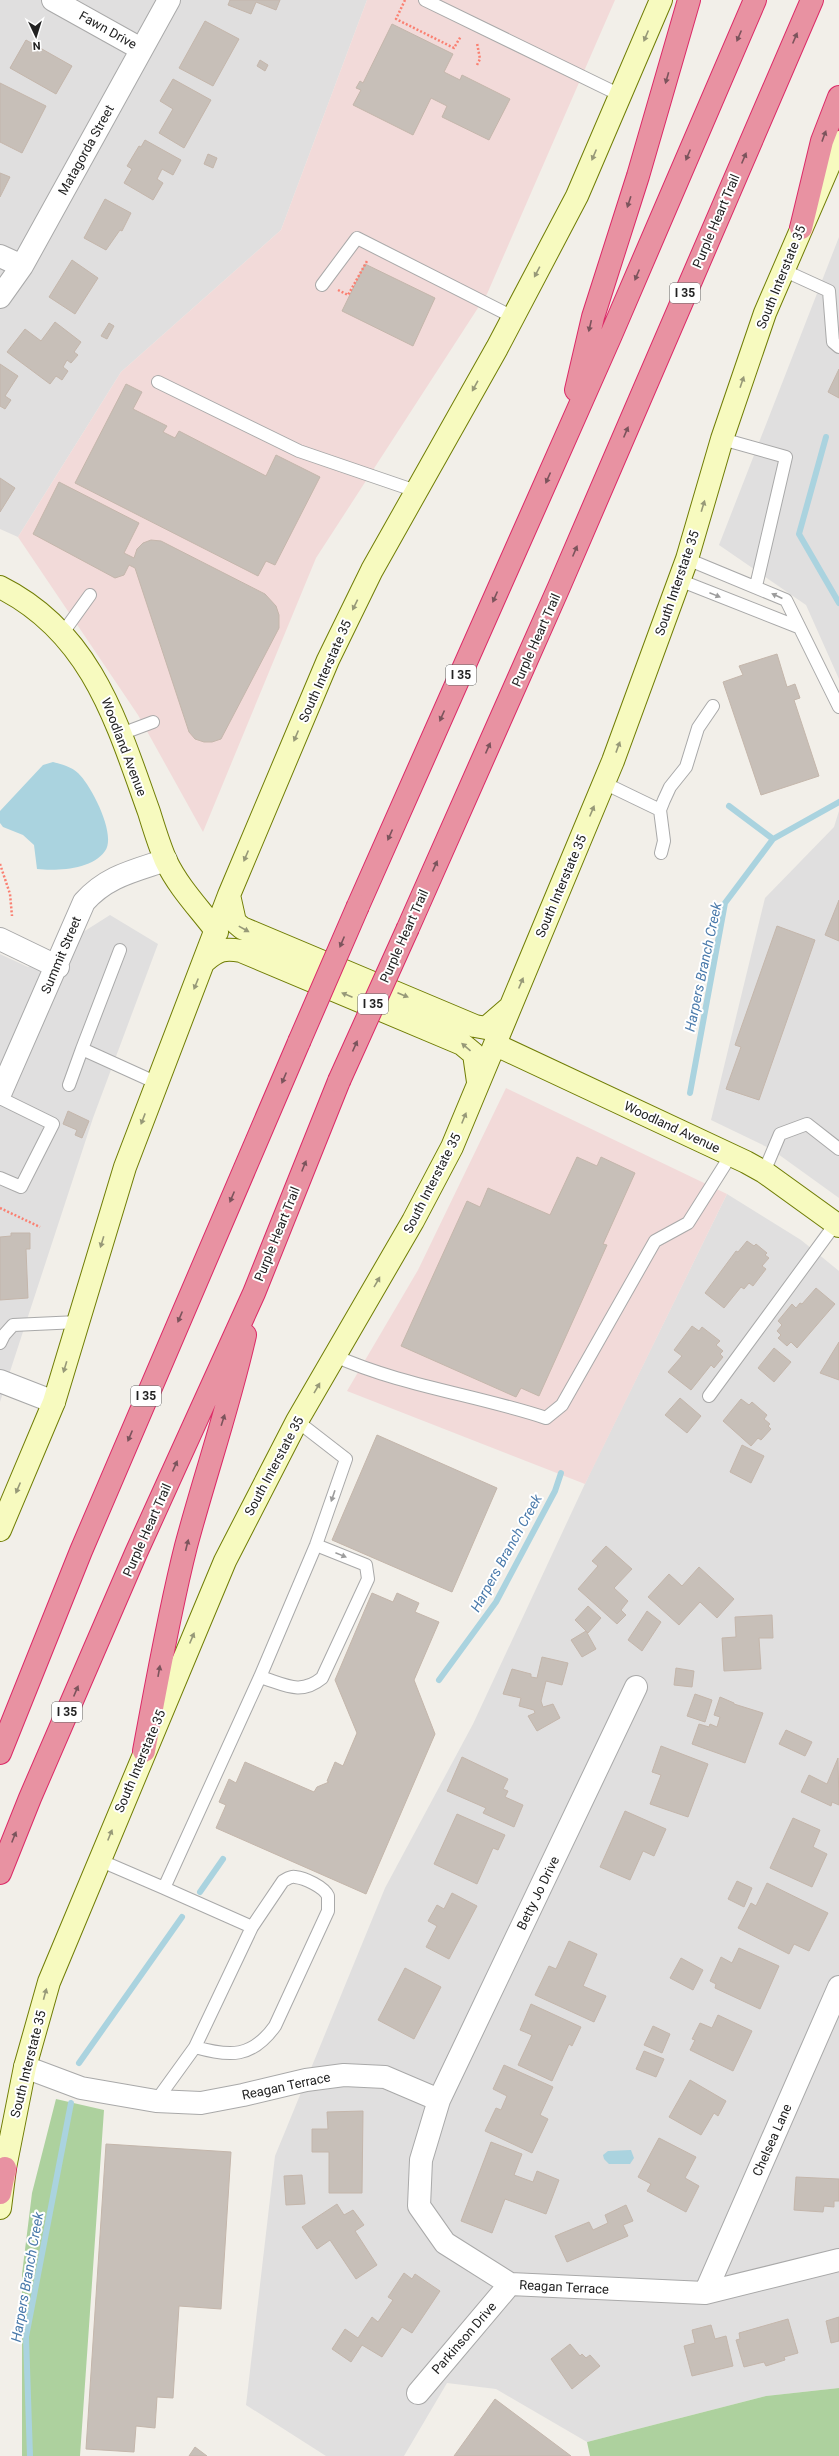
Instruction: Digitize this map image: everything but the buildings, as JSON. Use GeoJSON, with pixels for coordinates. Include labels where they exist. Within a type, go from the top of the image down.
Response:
{"type":"FeatureCollection","features":[{"type":"Feature","properties":{"kind":"highway"},"geometry":{"type":"LineString","coordinates":[[563,443],[592,317],[638,176],[689,0]]}},
{"type":"Feature","properties":{"kind":"highway","name":"I 35"},"geometry":{"type":"LineString","coordinates":[[0,1754],[81,1551],[299,1042],[563,443],[755,0]]}},
{"type":"Feature","properties":{"kind":"highway","name":"Purple Heart Trail"},"geometry":{"type":"LineString","coordinates":[[0,1873],[30,1798],[136,1553],[254,1294],[339,1081],[559,587],[812,0]]}},
{"type":"Feature","properties":{"kind":"highway"},"geometry":{"type":"LineString","coordinates":[[801,228],[822,141],[839,96]]}},
{"type":"Feature","properties":{"kind":"highway"},"geometry":{"type":"LineString","coordinates":[[144,1751],[160,1661],[186,1548],[234,1384],[254,1294]]}},
{"type":"Feature","properties":{"kind":"highway"},"geometry":{"type":"LineString","coordinates":[[0,2194],[5,2168]]}},
{"type":"Feature","properties":{"kind":"main road","name":"South Interstate 35"},"geometry":{"type":"LineString","coordinates":[[0,1530],[54,1402],[125,1167],[217,932],[229,895],[328,660],[372,570],[513,318],[577,196],[661,0]]}},
{"type":"Feature","properties":{"kind":"main road","name":"South Interstate 35"},"geometry":{"type":"LineString","coordinates":[[0,2208],[5,2168],[25,2067],[49,1982],[144,1751],[225,1561],[297,1421],[452,1147],[478,1082],[496,1045],[604,783],[687,559],[722,439],[765,313],[839,142]]}},
{"type":"Feature","properties":{"kind":"main road","name":"Woodland Avenue"},"geometry":{"type":"LineString","coordinates":[[0,587],[36,610],[62,634],[94,675],[105,696],[121,734],[166,860],[180,886],[217,932]]}},
{"type":"Feature","properties":{"kind":"main road"},"geometry":{"type":"LineString","coordinates":[[229,895],[235,922],[242,928],[475,1026],[486,1028],[511,1006]]}},
{"type":"Feature","properties":{"kind":"main road"},"geometry":{"type":"LineString","coordinates":[[205,961],[216,951],[226,948],[241,951],[462,1044],[474,1054],[478,1082]]}},
{"type":"Feature","properties":{"kind":"main road","name":"Woodland Avenue"},"geometry":{"type":"LineString","coordinates":[[496,1045],[731,1155],[764,1172],[838,1224]]}},
{"type":"Feature","properties":{"kind":"street","name":"Fawn Drive"},"geometry":{"type":"LineString","coordinates":[[53,0],[141,49]]}},
{"type":"Feature","properties":{"kind":"street","name":"Matagorda Street"},"geometry":{"type":"LineString","coordinates":[[0,297],[22,266],[169,0]]}},
{"type":"Feature","properties":{"kind":"street"},"geometry":{"type":"LineString","coordinates":[[0,256],[22,266]]}},
{"type":"Feature","properties":{"kind":"street","name":"Summit Street"},"geometry":{"type":"LineString","coordinates":[[0,1094],[58,967],[84,902],[97,888],[108,881],[166,860]]}},
{"type":"Feature","properties":{"kind":"street"},"geometry":{"type":"LineString","coordinates":[[0,939],[58,967]]}},
{"type":"Feature","properties":{"kind":"street"},"geometry":{"type":"LineString","coordinates":[[0,1381],[54,1402]]}},
{"type":"Feature","properties":{"kind":"street","name":"Betty Jo Drive"},"geometry":{"type":"LineString","coordinates":[[439,2100],[636,1687]]}},
{"type":"Feature","properties":{"kind":"street","name":"Chelsea Lane"},"geometry":{"type":"LineString","coordinates":[[705,2293],[839,1986]]}},
{"type":"Feature","properties":{"kind":"street","name":"Reagan Terrace"},"geometry":{"type":"LineString","coordinates":[[25,2067],[81,2088],[156,2101],[201,2103],[243,2096],[306,2080],[344,2075],[385,2077],[439,2100],[421,2160],[419,2206],[445,2244],[510,2284],[705,2293],[839,2260]]}},
{"type":"Feature","properties":{"kind":"street","name":"Parkinson Drive"},"geometry":{"type":"LineString","coordinates":[[418,2392],[510,2284]]}},
{"type":"Feature","properties":{"kind":"lane"},"geometry":{"type":"LineString","coordinates":[[425,0],[620,95]]}},
{"type":"Feature","properties":{"kind":"lane"},"geometry":{"type":"LineString","coordinates":[[323,284],[357,238],[513,318]]}},
{"type":"Feature","properties":{"kind":"lane"},"geometry":{"type":"LineString","coordinates":[[783,270],[830,291],[833,342],[839,347]]}},
{"type":"Feature","properties":{"kind":"lane"},"geometry":{"type":"LineString","coordinates":[[158,382],[299,451],[416,491]]}},
{"type":"Feature","properties":{"kind":"lane"},"geometry":{"type":"LineString","coordinates":[[722,439],[786,457],[756,586]]}},
{"type":"Feature","properties":{"kind":"lane"},"geometry":{"type":"LineString","coordinates":[[687,559],[715,572],[756,586],[786,600],[798,627],[839,707]]}},
{"type":"Feature","properties":{"kind":"lane"},"geometry":{"type":"LineString","coordinates":[[679,580],[798,627]]}},
{"type":"Feature","properties":{"kind":"lane"},"geometry":{"type":"LineString","coordinates":[[62,634],[90,595]]}},
{"type":"Feature","properties":{"kind":"lane"},"geometry":{"type":"LineString","coordinates":[[661,853],[664,841],[660,810],[670,787],[686,768],[698,728],[713,706]]}},
{"type":"Feature","properties":{"kind":"lane"},"geometry":{"type":"LineString","coordinates":[[121,734],[153,722]]}},
{"type":"Feature","properties":{"kind":"lane"},"geometry":{"type":"LineString","coordinates":[[604,783],[660,810]]}},
{"type":"Feature","properties":{"kind":"lane"},"geometry":{"type":"LineString","coordinates":[[69,1085],[120,950]]}},
{"type":"Feature","properties":{"kind":"lane"},"geometry":{"type":"LineString","coordinates":[[82,1049],[157,1083]]}},
{"type":"Feature","properties":{"kind":"lane"},"geometry":{"type":"LineString","coordinates":[[0,1098],[53,1124],[21,1187],[0,1178]]}},
{"type":"Feature","properties":{"kind":"lane"},"geometry":{"type":"LineString","coordinates":[[764,1172],[780,1134],[807,1124],[839,1148]]}},
{"type":"Feature","properties":{"kind":"lane"},"geometry":{"type":"LineString","coordinates":[[335,1356],[356,1365],[459,1396],[520,1409],[546,1418],[562,1405],[655,1241],[688,1223],[731,1155]]}},
{"type":"Feature","properties":{"kind":"lane"},"geometry":{"type":"LineString","coordinates":[[709,1396],[838,1224]]}},
{"type":"Feature","properties":{"kind":"lane"},"geometry":{"type":"LineString","coordinates":[[0,1343],[4,1335],[13,1325],[78,1322]]}},
{"type":"Feature","properties":{"kind":"lane"},"geometry":{"type":"LineString","coordinates":[[164,1888],[260,1677],[316,1545],[346,1459],[297,1421]]}},
{"type":"Feature","properties":{"kind":"lane"},"geometry":{"type":"LineString","coordinates":[[260,1677],[299,1689],[315,1684],[322,1678],[368,1580],[366,1565],[316,1545]]}},
{"type":"Feature","properties":{"kind":"lane"},"geometry":{"type":"LineString","coordinates":[[99,1860],[252,1927]]}},
{"type":"Feature","properties":{"kind":"lane"},"geometry":{"type":"LineString","coordinates":[[156,2101],[195,2047],[252,1927],[283,1881],[289,1877],[295,1876],[319,1887],[328,1896],[328,1911],[275,2026],[265,2040],[245,2051],[226,2054],[195,2047]]}},
{"type":"Feature","properties":{"kind":"path"},"geometry":{"type":"LineString","coordinates":[[405,0],[396,19],[454,48],[462,34],[467,36]]}},
{"type":"Feature","properties":{"kind":"path"},"geometry":{"type":"LineString","coordinates":[[472,39],[477,41],[480,59],[477,65]]}},
{"type":"Feature","properties":{"kind":"path"},"geometry":{"type":"LineString","coordinates":[[323,284],[348,295],[365,261],[372,264]]}},
{"type":"Feature","properties":{"kind":"path"},"geometry":{"type":"LineString","coordinates":[[0,864],[10,894],[12,916]]}},
{"type":"Feature","properties":{"kind":"path"},"geometry":{"type":"LineString","coordinates":[[0,1208],[40,1227]]}},
{"type":"Feature","properties":{"kind":"shaded area"},"geometry":{"type":"Polygon","coordinates":[[[0,0],[367,0],[281,230],[121,372],[18,537],[0,529],[0,0]]]}},
{"type":"Feature","properties":{"kind":"shaded area"},"geometry":{"type":"Polygon","coordinates":[[[367,0],[615,0],[487,294],[316,558],[203,832],[138,715],[18,537],[121,372],[281,230],[367,0]]]}},
{"type":"Feature","properties":{"kind":"shaded area"},"geometry":{"type":"Polygon","coordinates":[[[839,237],[839,679],[806,605],[719,545],[839,237]]]}},
{"type":"Feature","properties":{"kind":"shaded area"},"geometry":{"type":"Polygon","coordinates":[[[839,811],[839,1198],[771,1149],[711,1120],[765,898],[834,827],[839,811]]]}},
{"type":"Feature","properties":{"kind":"shaded area"},"geometry":{"type":"Polygon","coordinates":[[[110,915],[158,944],[93,1118],[0,1402],[0,954],[28,967],[110,915]]]}},
{"type":"Feature","properties":{"kind":"shaded area"},"geometry":{"type":"Polygon","coordinates":[[[506,1088],[727,1194],[585,1484],[347,1391],[418,1270],[506,1088]]]}},
{"type":"Feature","properties":{"kind":"shaded area"},"geometry":{"type":"Polygon","coordinates":[[[727,1194],[801,1240],[839,1271],[839,2388],[766,2396],[587,2442],[496,2389],[447,2383],[404,2456],[326,2456],[246,2405],[275,2156],[385,1888],[473,1724],[590,1473],[727,1194]]]}},
{"type":"Feature","properties":{"kind":"green space"},"geometry":{"type":"Polygon","coordinates":[[[56,2099],[104,2110],[80,2456],[22,2456],[22,2274],[32,2193],[56,2099]]]}},
{"type":"Feature","properties":{"kind":"green space"},"geometry":{"type":"Polygon","coordinates":[[[839,2388],[839,2456],[590,2456],[587,2442],[766,2396],[839,2388]]]}},
{"type":"Feature","properties":{"kind":"water"},"geometry":{"type":"Polygon","coordinates":[[[53,762],[73,769],[78,773],[89,788],[101,810],[105,822],[108,834],[108,844],[105,851],[92,862],[83,866],[54,870],[37,869],[34,845],[23,835],[3,827],[0,823],[0,811],[43,765],[53,762]]]}},
{"type":"Feature","properties":{"kind":"water"},"geometry":{"type":"Polygon","coordinates":[[[631,2150],[634,2158],[630,2164],[609,2164],[604,2159],[603,2155],[608,2151],[631,2150]]]}},
{"type":"Feature","properties":{"kind":"waterway","name":"Harpers Branch Creek"},"geometry":{"type":"LineString","coordinates":[[826,437],[799,534],[839,603]]}},
{"type":"Feature","properties":{"kind":"waterway","name":"Harpers Branch Creek"},"geometry":{"type":"LineString","coordinates":[[690,1093],[725,903],[773,839],[839,802]]}},
{"type":"Feature","properties":{"kind":"waterway"},"geometry":{"type":"LineString","coordinates":[[729,806],[773,839]]}},
{"type":"Feature","properties":{"kind":"waterway","name":"Harpers Branch Creek"},"geometry":{"type":"LineString","coordinates":[[439,1680],[496,1602],[555,1491],[561,1473]]}},
{"type":"Feature","properties":{"kind":"waterway","name":"Harpers Branch Creek"},"geometry":{"type":"LineString","coordinates":[[200,1892],[223,1859]]}},
{"type":"Feature","properties":{"kind":"waterway","name":"Harpers Branch Creek"},"geometry":{"type":"LineString","coordinates":[[79,2063],[182,1917]]}},
{"type":"Feature","properties":{"kind":"waterway","name":"Harpers Branch Creek"},"geometry":{"type":"LineString","coordinates":[[30,2456],[26,2337],[71,2103]]}}]}
